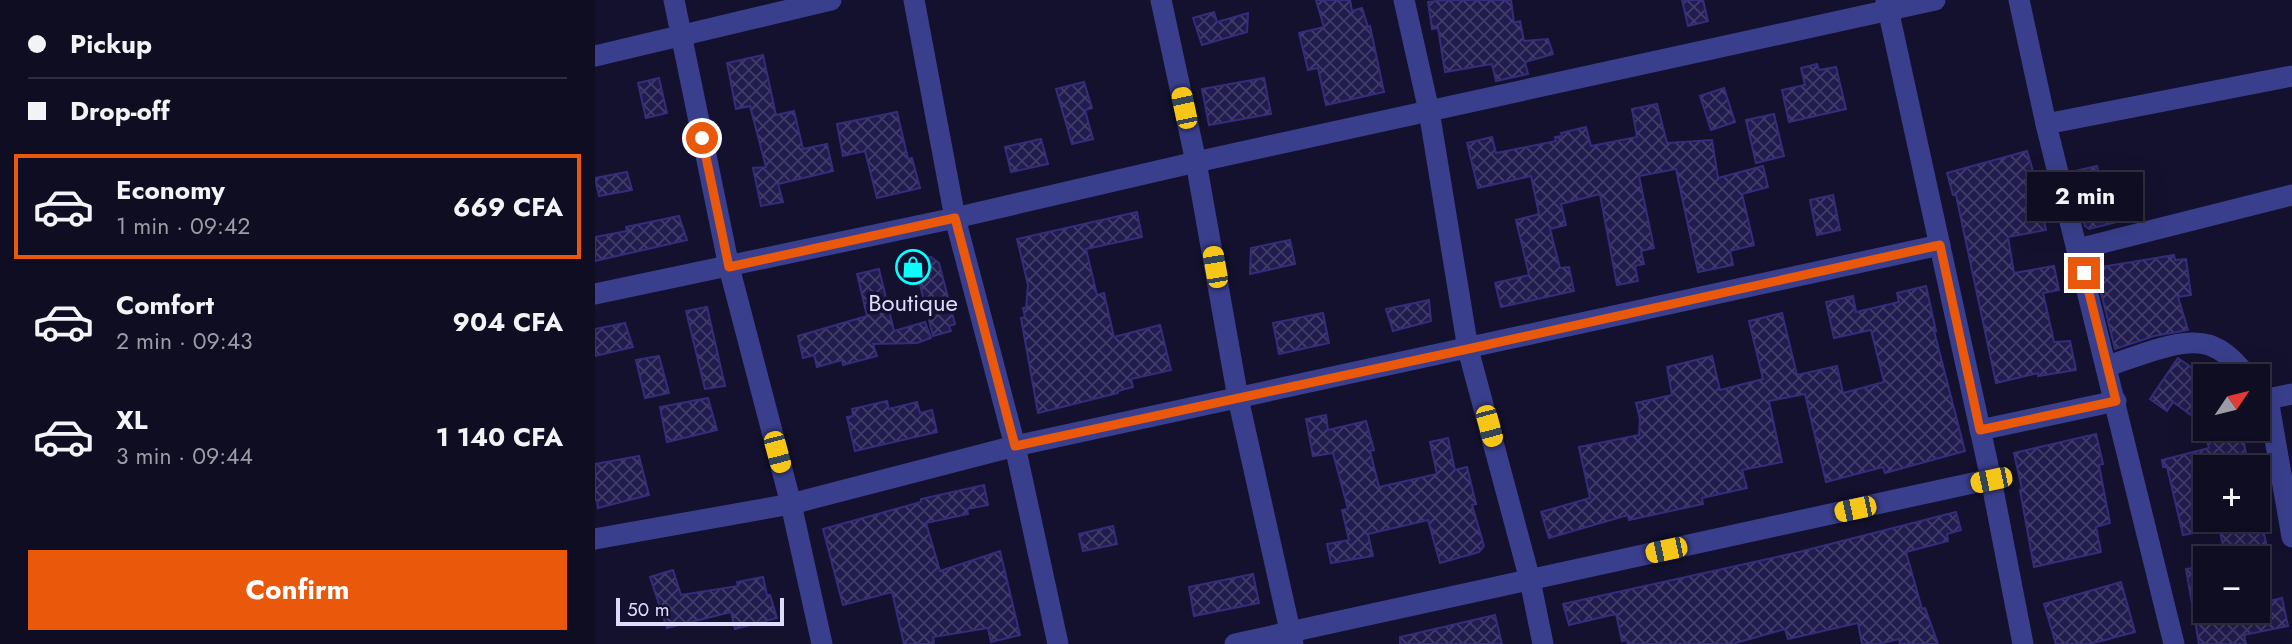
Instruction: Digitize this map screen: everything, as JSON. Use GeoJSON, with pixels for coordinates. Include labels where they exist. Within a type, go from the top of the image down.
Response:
{"type":"FeatureCollection","features":[{"type":"Feature","properties":{"kind":"street"},"geometry":{"type":"LineString","coordinates":[[674,0],[729,267],[791,504],[822,644]]}},
{"type":"Feature","properties":{"kind":"street"},"geometry":{"type":"LineString","coordinates":[[595,56],[831,0]]}},
{"type":"Feature","properties":{"kind":"street"},"geometry":{"type":"LineString","coordinates":[[913,0],[955,218],[1015,446],[1058,644]]}},
{"type":"Feature","properties":{"kind":"street"},"geometry":{"type":"LineString","coordinates":[[1161,0],[1196,162],[1238,398],[1291,638]]}},
{"type":"Feature","properties":{"kind":"street"},"geometry":{"type":"LineString","coordinates":[[1404,0],[1429,111],[1468,349],[1530,580],[1543,644]]}},
{"type":"Feature","properties":{"kind":"street"},"geometry":{"type":"LineString","coordinates":[[595,294],[955,218],[1888,5],[1935,0]]}},
{"type":"Feature","properties":{"kind":"street"},"geometry":{"type":"LineString","coordinates":[[2019,0],[2046,124],[2174,644]]}},
{"type":"Feature","properties":{"kind":"street"},"geometry":{"type":"LineString","coordinates":[[1888,5],[1991,480],[2022,644]]}},
{"type":"Feature","properties":{"kind":"street"},"geometry":{"type":"LineString","coordinates":[[2046,124],[2292,76]]}},
{"type":"Feature","properties":{"kind":"street"},"geometry":{"type":"LineString","coordinates":[[2078,249],[2292,195]]}},
{"type":"Feature","properties":{"kind":"street"},"geometry":{"type":"LineString","coordinates":[[595,539],[791,504],[1015,446],[1940,245]]}},
{"type":"Feature","properties":{"kind":"street"},"geometry":{"type":"LineString","coordinates":[[2107,366],[2183,343],[2209,345],[2230,357],[2236,364]]}},
{"type":"Feature","properties":{"kind":"street"},"geometry":{"type":"LineString","coordinates":[[2270,394],[2292,394]]}},
{"type":"Feature","properties":{"kind":"street"},"geometry":{"type":"LineString","coordinates":[[1980,430],[2116,401]]}},
{"type":"Feature","properties":{"kind":"street"},"geometry":{"type":"LineString","coordinates":[[2270,428],[2292,536]]}},
{"type":"Feature","properties":{"kind":"street"},"geometry":{"type":"LineString","coordinates":[[1235,644],[1291,638],[1530,580],[1991,480]]}},
{"type":"Feature","properties":{"kind":"building"},"geometry":{"type":"Polygon","coordinates":[[[1316,0],[1350,0],[1352,11],[1362,8],[1368,27],[1370,26],[1384,92],[1326,105],[1318,68],[1308,70],[1299,33],[1324,27],[1316,0]]]}},
{"type":"Feature","properties":{"kind":"building"},"geometry":{"type":"Polygon","coordinates":[[[1511,0],[1514,23],[1520,21],[1524,41],[1548,39],[1553,54],[1525,62],[1528,74],[1496,81],[1492,64],[1445,72],[1438,28],[1432,29],[1428,2],[1511,0]]]}},
{"type":"Feature","properties":{"kind":"building"},"geometry":{"type":"Polygon","coordinates":[[[1682,0],[1703,0],[1708,21],[1688,26],[1682,0]]]}},
{"type":"Feature","properties":{"kind":"building"},"geometry":{"type":"Polygon","coordinates":[[[1214,12],[1217,22],[1248,13],[1247,32],[1202,45],[1193,18],[1214,12]]]}},
{"type":"Feature","properties":{"kind":"building"},"geometry":{"type":"Polygon","coordinates":[[[763,55],[776,115],[794,111],[803,149],[827,144],[833,171],[778,184],[783,202],[761,206],[753,168],[766,167],[750,106],[736,109],[727,63],[763,55]]]}},
{"type":"Feature","properties":{"kind":"building"},"geometry":{"type":"Polygon","coordinates":[[[1817,64],[1819,70],[1836,67],[1846,109],[1789,122],[1782,90],[1805,85],[1801,68],[1817,64]]]}},
{"type":"Feature","properties":{"kind":"building"},"geometry":{"type":"Polygon","coordinates":[[[659,78],[667,113],[646,118],[638,83],[659,78]]]}},
{"type":"Feature","properties":{"kind":"building"},"geometry":{"type":"Polygon","coordinates":[[[1264,78],[1271,114],[1209,125],[1202,89],[1264,78]]]}},
{"type":"Feature","properties":{"kind":"building"},"geometry":{"type":"Polygon","coordinates":[[[1084,82],[1092,108],[1085,110],[1093,139],[1072,144],[1056,89],[1084,82]]]}},
{"type":"Feature","properties":{"kind":"building"},"geometry":{"type":"Polygon","coordinates":[[[1724,88],[1735,122],[1711,130],[1700,96],[1724,88]]]}},
{"type":"Feature","properties":{"kind":"building"},"geometry":{"type":"Polygon","coordinates":[[[1657,104],[1667,143],[1712,140],[1718,178],[1763,166],[1768,187],[1742,194],[1754,245],[1730,251],[1733,265],[1698,272],[1676,169],[1639,176],[1654,248],[1641,251],[1644,264],[1635,266],[1638,281],[1617,285],[1600,194],[1561,204],[1566,225],[1550,229],[1560,268],[1569,267],[1574,291],[1501,307],[1495,283],[1529,275],[1516,220],[1539,214],[1531,176],[1478,188],[1467,143],[1492,137],[1496,153],[1556,141],[1555,137],[1562,136],[1561,133],[1586,127],[1591,146],[1637,137],[1632,109],[1657,104]]]}},
{"type":"Feature","properties":{"kind":"building"},"geometry":{"type":"Polygon","coordinates":[[[897,112],[908,159],[912,158],[920,188],[877,198],[865,151],[843,156],[837,124],[897,112]]]}},
{"type":"Feature","properties":{"kind":"building"},"geometry":{"type":"Polygon","coordinates":[[[1774,114],[1784,156],[1756,163],[1746,120],[1774,114]]]}},
{"type":"Feature","properties":{"kind":"building"},"geometry":{"type":"Polygon","coordinates":[[[1041,139],[1048,164],[1011,172],[1005,147],[1041,139]]]}},
{"type":"Feature","properties":{"kind":"building"},"geometry":{"type":"Polygon","coordinates":[[[2027,151],[2046,230],[2008,237],[2014,273],[2054,266],[2059,290],[2043,293],[2054,342],[2070,341],[2076,370],[2038,376],[2038,373],[1996,383],[1956,195],[1953,195],[1947,173],[2027,151]]]}},
{"type":"Feature","properties":{"kind":"building"},"geometry":{"type":"Polygon","coordinates":[[[2097,166],[2101,185],[2128,178],[2137,217],[2089,229],[2085,226],[2071,172],[2097,166]]]}},
{"type":"Feature","properties":{"kind":"building"},"geometry":{"type":"Polygon","coordinates":[[[627,172],[632,190],[599,196],[595,178],[627,172]]]}},
{"type":"Feature","properties":{"kind":"building"},"geometry":{"type":"Polygon","coordinates":[[[1833,195],[1840,230],[1817,235],[1810,200],[1833,195]]]}},
{"type":"Feature","properties":{"kind":"building"},"geometry":{"type":"Polygon","coordinates":[[[1137,212],[1142,237],[1086,249],[1097,295],[1104,293],[1114,337],[1160,325],[1171,370],[1131,379],[1133,387],[1118,393],[1038,413],[1021,318],[1025,317],[1023,308],[1026,308],[1028,285],[1017,239],[1137,212]]]}},
{"type":"Feature","properties":{"kind":"building"},"geometry":{"type":"Polygon","coordinates":[[[679,216],[687,240],[595,261],[595,237],[627,231],[626,227],[679,216]]]}},
{"type":"Feature","properties":{"kind":"building"},"geometry":{"type":"Polygon","coordinates":[[[1290,240],[1295,264],[1250,274],[1251,248],[1290,240]]]}},
{"type":"Feature","properties":{"kind":"building"},"geometry":{"type":"Polygon","coordinates":[[[2174,255],[2175,260],[2186,259],[2191,295],[2178,297],[2188,330],[2154,336],[2115,349],[2095,268],[2174,255]]]}},
{"type":"Feature","properties":{"kind":"building"},"geometry":{"type":"Polygon","coordinates":[[[931,257],[939,263],[955,324],[949,326],[951,331],[933,336],[914,261],[931,257]]]}},
{"type":"Feature","properties":{"kind":"building"},"geometry":{"type":"Polygon","coordinates":[[[879,269],[894,331],[925,322],[931,338],[917,343],[873,344],[877,356],[843,365],[842,360],[817,367],[814,355],[803,358],[798,336],[867,316],[857,274],[879,269]]]}},
{"type":"Feature","properties":{"kind":"building"},"geometry":{"type":"Polygon","coordinates":[[[1926,286],[1934,331],[1965,451],[1885,473],[1883,467],[1826,482],[1805,394],[1769,401],[1782,462],[1742,470],[1747,488],[1702,498],[1703,504],[1629,520],[1628,515],[1549,538],[1541,512],[1590,498],[1579,447],[1639,435],[1640,419],[1636,403],[1672,395],[1667,367],[1712,356],[1720,390],[1763,379],[1749,321],[1782,313],[1797,375],[1837,366],[1843,393],[1884,382],[1871,330],[1834,338],[1826,302],[1853,296],[1856,312],[1899,302],[1897,293],[1926,286]]]}},
{"type":"Feature","properties":{"kind":"building"},"geometry":{"type":"Polygon","coordinates":[[[1429,300],[1431,321],[1393,331],[1386,309],[1429,300]]]}},
{"type":"Feature","properties":{"kind":"building"},"geometry":{"type":"Polygon","coordinates":[[[707,307],[725,386],[705,389],[686,311],[707,307]]]}},
{"type":"Feature","properties":{"kind":"building"},"geometry":{"type":"Polygon","coordinates":[[[1323,313],[1329,343],[1279,354],[1273,323],[1323,313]]]}},
{"type":"Feature","properties":{"kind":"building"},"geometry":{"type":"Polygon","coordinates":[[[625,323],[633,347],[595,356],[595,329],[625,323]]]}},
{"type":"Feature","properties":{"kind":"building"},"geometry":{"type":"Polygon","coordinates":[[[659,356],[669,393],[645,398],[636,360],[659,356]]]}},
{"type":"Feature","properties":{"kind":"building"},"geometry":{"type":"Polygon","coordinates":[[[2178,358],[2193,369],[2193,416],[2173,402],[2167,411],[2150,399],[2178,358]]]}},
{"type":"Feature","properties":{"kind":"building"},"geometry":{"type":"Polygon","coordinates":[[[708,398],[717,430],[667,442],[660,407],[708,398]]]}},
{"type":"Feature","properties":{"kind":"building"},"geometry":{"type":"Polygon","coordinates":[[[887,401],[889,409],[917,402],[920,413],[932,410],[937,432],[855,451],[847,417],[853,416],[852,409],[887,401]]]}},
{"type":"Feature","properties":{"kind":"building"},"geometry":{"type":"Polygon","coordinates":[[[1326,415],[1328,430],[1366,421],[1374,450],[1370,451],[1379,487],[1437,474],[1430,442],[1448,438],[1455,470],[1467,467],[1476,504],[1472,505],[1484,546],[1479,552],[1440,563],[1428,520],[1368,534],[1373,556],[1331,563],[1327,544],[1349,540],[1342,510],[1348,509],[1333,453],[1313,456],[1306,419],[1326,415]]]}},
{"type":"Feature","properties":{"kind":"building"},"geometry":{"type":"Polygon","coordinates":[[[2096,434],[2103,464],[2099,465],[2110,523],[2096,527],[2101,552],[2034,567],[2014,453],[2096,434]]]}},
{"type":"Feature","properties":{"kind":"building"},"geometry":{"type":"Polygon","coordinates":[[[2207,441],[2244,441],[2246,455],[2193,455],[2193,532],[2200,532],[2183,535],[2167,467],[2163,467],[2162,460],[2209,448],[2207,441]]]}},
{"type":"Feature","properties":{"kind":"building"},"geometry":{"type":"Polygon","coordinates":[[[639,456],[649,495],[598,508],[595,500],[595,464],[639,456]]]}},
{"type":"Feature","properties":{"kind":"building"},"geometry":{"type":"Polygon","coordinates":[[[984,485],[988,505],[967,509],[968,514],[926,523],[940,571],[1000,551],[1020,635],[991,642],[988,628],[933,637],[934,644],[904,644],[892,592],[843,605],[823,529],[921,502],[921,499],[984,485]]]}},
{"type":"Feature","properties":{"kind":"building"},"geometry":{"type":"Polygon","coordinates":[[[1956,512],[1961,530],[1947,534],[1948,541],[1906,552],[1922,609],[1925,608],[1938,644],[1900,644],[1899,639],[1879,644],[1862,644],[1858,623],[1788,639],[1785,629],[1732,644],[1628,644],[1627,640],[1622,641],[1616,614],[1569,625],[1563,604],[1799,552],[1956,512]]]}},
{"type":"Feature","properties":{"kind":"building"},"geometry":{"type":"Polygon","coordinates":[[[1113,526],[1117,544],[1083,551],[1079,534],[1113,526]]]}},
{"type":"Feature","properties":{"kind":"building"},"geometry":{"type":"Polygon","coordinates":[[[2220,532],[2264,532],[2267,546],[2223,546],[2220,532]]]}},
{"type":"Feature","properties":{"kind":"building"},"geometry":{"type":"Polygon","coordinates":[[[2193,568],[2193,609],[2186,569],[2193,568]]]}},
{"type":"Feature","properties":{"kind":"building"},"geometry":{"type":"Polygon","coordinates":[[[673,570],[681,595],[738,586],[737,582],[763,577],[777,618],[735,629],[731,612],[667,628],[650,577],[673,570]]]}},
{"type":"Feature","properties":{"kind":"building"},"geometry":{"type":"Polygon","coordinates":[[[1253,574],[1259,603],[1194,616],[1189,587],[1253,574]]]}},
{"type":"Feature","properties":{"kind":"building"},"geometry":{"type":"Polygon","coordinates":[[[2121,582],[2135,632],[2090,644],[2056,644],[2044,604],[2121,582]]]}},
{"type":"Feature","properties":{"kind":"building"},"geometry":{"type":"Polygon","coordinates":[[[2282,598],[2288,626],[2244,635],[2246,644],[2199,644],[2195,623],[2270,623],[2270,601],[2282,598]]]}},
{"type":"Feature","properties":{"kind":"building"},"geometry":{"type":"Polygon","coordinates":[[[1495,615],[1502,644],[1400,644],[1400,637],[1495,615]]]}},
{"type":"Feature","properties":{"kind":"place","name":"Boutique"},"geometry":{"type":"Point","coordinates":[913,267]}},
{"type":"Feature","properties":{"kind":"route"},"geometry":{"type":"LineString","coordinates":[[702,138],[729,267],[955,218],[1015,446],[1940,245],[1980,430],[2116,401],[2084,273]]}}]}
